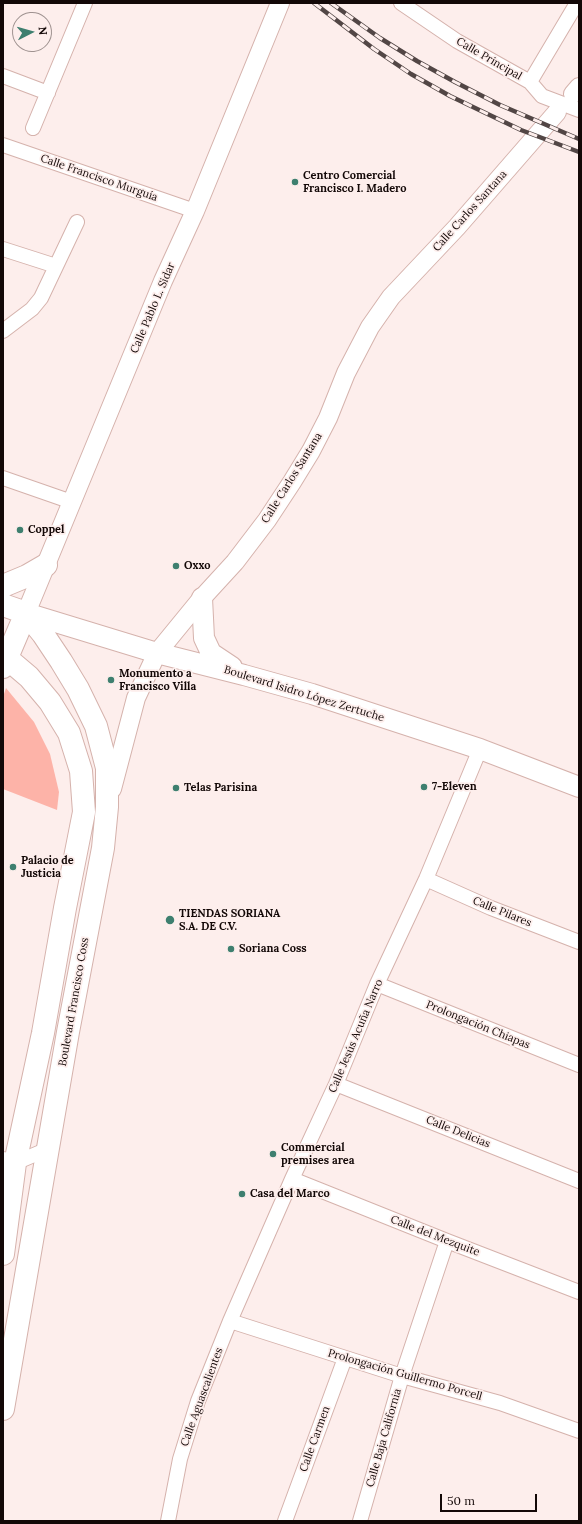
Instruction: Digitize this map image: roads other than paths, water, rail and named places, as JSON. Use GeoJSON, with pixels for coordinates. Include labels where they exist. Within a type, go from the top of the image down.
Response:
{"type":"FeatureCollection","features":[{"type":"Feature","properties":{"kind":"main road"},"geometry":{"type":"LineString","coordinates":[[3,586],[27,576],[46,565]]}},
{"type":"Feature","properties":{"kind":"main road"},"geometry":{"type":"LineString","coordinates":[[202,598],[204,638],[211,653],[244,675]]}},
{"type":"Feature","properties":{"kind":"main road"},"geometry":{"type":"LineString","coordinates":[[3,605],[26,613],[4,660],[29,677],[50,702],[69,733],[81,771],[84,812],[43,1033],[9,1161],[3,1254]]}},
{"type":"Feature","properties":{"kind":"main road","name":"Boulevard Isidro López Zertuche"},"geometry":{"type":"LineString","coordinates":[[26,613],[157,653],[312,694],[480,749],[579,787]]}},
{"type":"Feature","properties":{"kind":"main road","name":"Boulevard Francisco Coss"},"geometry":{"type":"LineString","coordinates":[[3,1409],[5,1386],[68,1032],[103,848],[107,807],[107,768],[96,726],[78,689],[61,661],[43,634],[26,613]]}},
{"type":"Feature","properties":{"kind":"main road"},"geometry":{"type":"LineString","coordinates":[[65,908],[63,1016],[68,1032]]}},
{"type":"Feature","properties":{"kind":"main road"},"geometry":{"type":"LineString","coordinates":[[43,1033],[51,1034],[55,1036],[57,1040],[56,1103]]}},
{"type":"Feature","properties":{"kind":"street"},"geometry":{"type":"LineString","coordinates":[[33,128],[85,3]]}},
{"type":"Feature","properties":{"kind":"street","name":"Calle Pablo L. Sidar"},"geometry":{"type":"LineString","coordinates":[[26,613],[163,281],[189,209],[280,3]]}},
{"type":"Feature","properties":{"kind":"street","name":"Calle Principal"},"geometry":{"type":"LineString","coordinates":[[401,3],[457,41],[530,82],[542,96],[577,97]]}},
{"type":"Feature","properties":{"kind":"street"},"geometry":{"type":"LineString","coordinates":[[530,82],[575,4]]}},
{"type":"Feature","properties":{"kind":"street"},"geometry":{"type":"LineString","coordinates":[[3,76],[48,92]]}},
{"type":"Feature","properties":{"kind":"street","name":"Calle Carlos Santana"},"geometry":{"type":"LineString","coordinates":[[107,807],[136,698],[157,653],[202,598],[235,562],[267,520],[292,482],[311,451],[328,418],[346,374],[370,327],[391,297],[457,227],[557,112]]}},
{"type":"Feature","properties":{"kind":"street","name":"Calle Francisco Murguía"},"geometry":{"type":"LineString","coordinates":[[3,145],[189,209]]}},
{"type":"Feature","properties":{"kind":"street"},"geometry":{"type":"LineString","coordinates":[[3,331],[32,308],[41,298],[77,222]]}},
{"type":"Feature","properties":{"kind":"street"},"geometry":{"type":"LineString","coordinates":[[3,248],[56,266]]}},
{"type":"Feature","properties":{"kind":"street"},"geometry":{"type":"LineString","coordinates":[[3,478],[72,502]]}},
{"type":"Feature","properties":{"kind":"street","name":"Calle Jesús Acuña Narro"},"geometry":{"type":"LineString","coordinates":[[230,1321],[292,1179],[336,1084],[378,984],[426,879],[480,749]]}},
{"type":"Feature","properties":{"kind":"street","name":"Calle Pilares"},"geometry":{"type":"LineString","coordinates":[[426,879],[491,908],[579,942]]}},
{"type":"Feature","properties":{"kind":"street","name":"Prolongación Chiapas"},"geometry":{"type":"LineString","coordinates":[[378,984],[579,1066]]}},
{"type":"Feature","properties":{"kind":"street","name":"Calle Delicias"},"geometry":{"type":"LineString","coordinates":[[336,1084],[579,1181]]}},
{"type":"Feature","properties":{"kind":"street"},"geometry":{"type":"LineString","coordinates":[[9,1161],[48,1150]]}},
{"type":"Feature","properties":{"kind":"street","name":"Calle del Mezquite"},"geometry":{"type":"LineString","coordinates":[[292,1179],[579,1292]]}},
{"type":"Feature","properties":{"kind":"street","name":"Calle Baja California"},"geometry":{"type":"LineString","coordinates":[[360,1521],[402,1376],[447,1241]]}},
{"type":"Feature","properties":{"kind":"street","name":"Prolongación Guillermo Porcell"},"geometry":{"type":"LineString","coordinates":[[230,1321],[402,1376],[500,1403],[579,1430]]}},
{"type":"Feature","properties":{"kind":"street","name":"Calle Aguascalientes"},"geometry":{"type":"LineString","coordinates":[[168,1521],[180,1459],[194,1415],[230,1321]]}},
{"type":"Feature","properties":{"kind":"street","name":"Calle Carmen"},"geometry":{"type":"LineString","coordinates":[[285,1521],[345,1358]]}},
{"type":"Feature","properties":{"kind":"railway"},"geometry":{"type":"LineString","coordinates":[[314,3],[374,49],[411,74],[450,96],[521,130],[579,152]]}},
{"type":"Feature","properties":{"kind":"railway"},"geometry":{"type":"LineString","coordinates":[[331,3],[380,38],[455,82],[500,105],[579,139]]}},
{"type":"Feature","properties":{"kind":"place","name":"Centro Comercial Francisco I. Madero"},"geometry":{"type":"Point","coordinates":[295,182]}},
{"type":"Feature","properties":{"kind":"place","name":"Coppel"},"geometry":{"type":"Point","coordinates":[20,530]}},
{"type":"Feature","properties":{"kind":"place","name":"Oxxo"},"geometry":{"type":"Point","coordinates":[176,566]}},
{"type":"Feature","properties":{"kind":"place","name":"Monumento a Francisco Villa"},"geometry":{"type":"Point","coordinates":[111,680]}},
{"type":"Feature","properties":{"kind":"place","name":"7-Eleven"},"geometry":{"type":"Point","coordinates":[424,787]}},
{"type":"Feature","properties":{"kind":"place","name":"Telas Parisina"},"geometry":{"type":"Point","coordinates":[176,788]}},
{"type":"Feature","properties":{"kind":"place","name":"Palacio de Justicia"},"geometry":{"type":"Point","coordinates":[13,867]}},
{"type":"Feature","properties":{"kind":"place","name":"TIENDAS SORIANA S.A. DE C.V."},"geometry":{"type":"Point","coordinates":[170,920]}},
{"type":"Feature","properties":{"kind":"place","name":"Soriana Coss"},"geometry":{"type":"Point","coordinates":[231,949]}},
{"type":"Feature","properties":{"kind":"place","name":"Commercial premises area"},"geometry":{"type":"Point","coordinates":[273,1154]}},
{"type":"Feature","properties":{"kind":"place","name":"Casa del Marco"},"geometry":{"type":"Point","coordinates":[242,1194]}}]}
